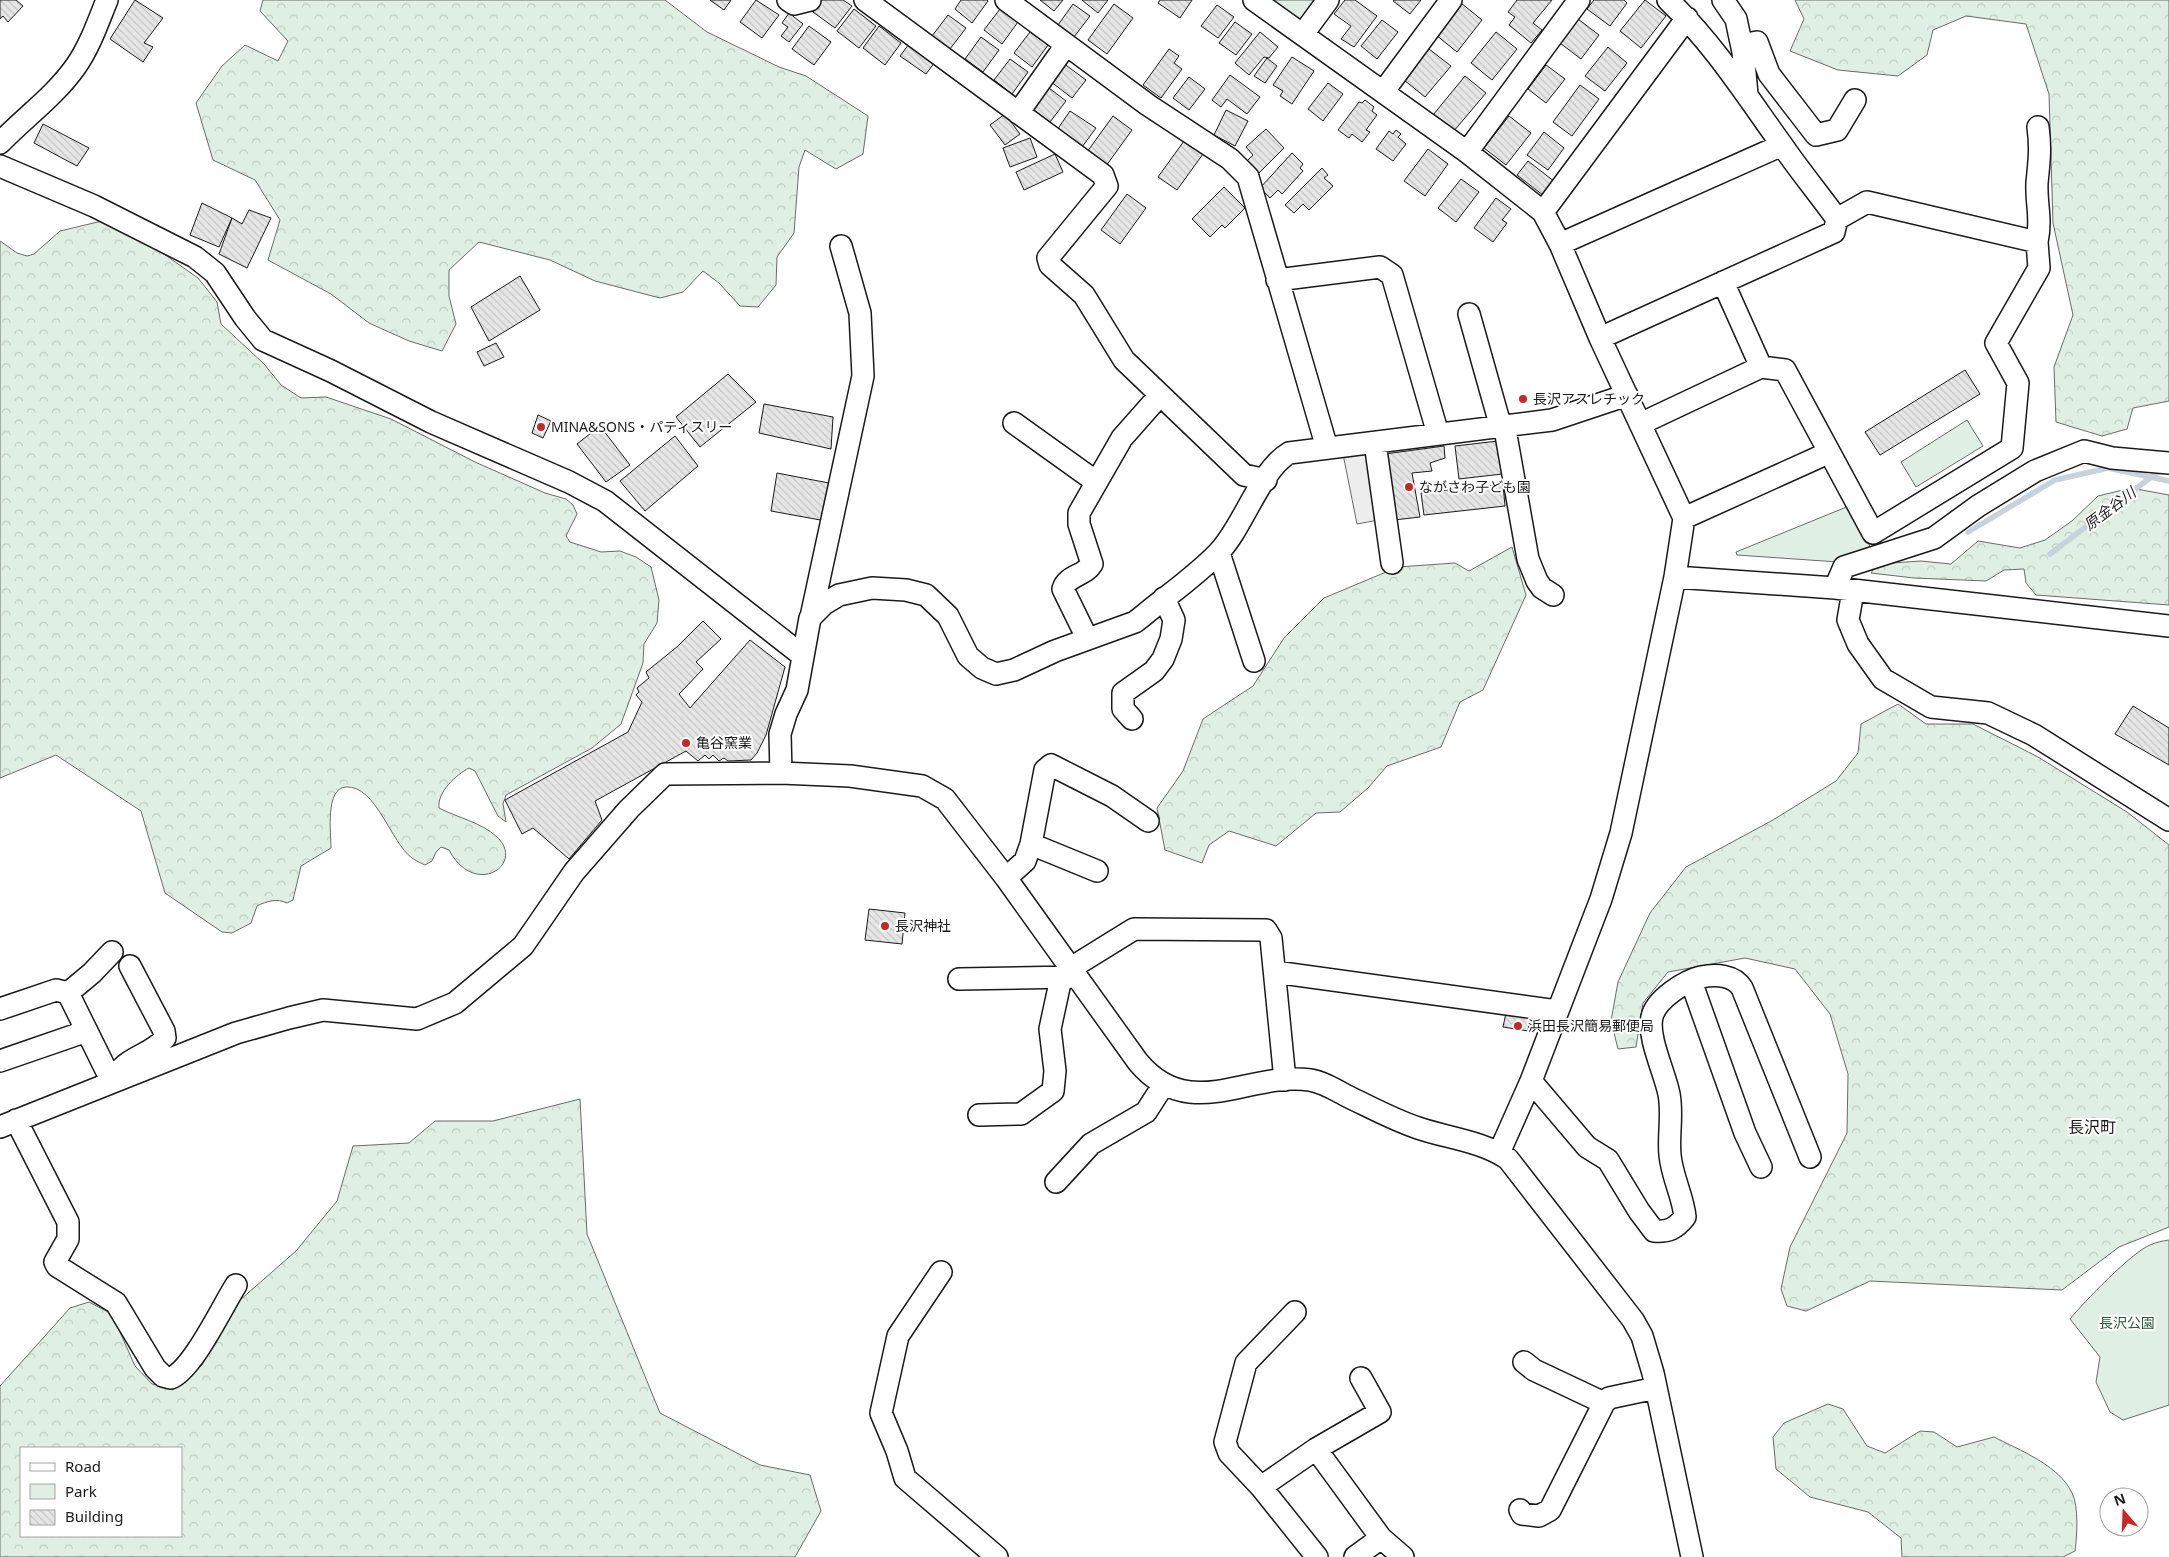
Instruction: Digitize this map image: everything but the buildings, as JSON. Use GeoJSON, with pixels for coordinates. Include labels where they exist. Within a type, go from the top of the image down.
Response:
{"type":"FeatureCollection","features":[{"type":"Feature","properties":{"kind":"street"},"geometry":{"type":"LineString","coordinates":[[0,143],[56,90],[76,66],[93,36],[108,0]]}},
{"type":"Feature","properties":{"kind":"street"},"geometry":{"type":"LineString","coordinates":[[788,0],[794,4],[810,0]]}},
{"type":"Feature","properties":{"kind":"street"},"geometry":{"type":"LineString","coordinates":[[865,0],[1103,175],[1107,186],[1048,258],[1050,266],[1084,295],[1124,360],[1244,475],[1266,480]]}},
{"type":"Feature","properties":{"kind":"street"},"geometry":{"type":"LineString","coordinates":[[1006,0],[1148,105],[1230,159],[1248,177],[1327,448]]}},
{"type":"Feature","properties":{"kind":"street"},"geometry":{"type":"LineString","coordinates":[[1254,0],[1467,152],[1543,212],[1560,244],[1600,338],[1684,518],[1675,577],[1621,833],[1601,899],[1531,1081],[1500,1153]]}},
{"type":"Feature","properties":{"kind":"street"},"geometry":{"type":"LineString","coordinates":[[1303,34],[1328,0]]}},
{"type":"Feature","properties":{"kind":"street"},"geometry":{"type":"LineString","coordinates":[[1383,92],[1451,0]]}},
{"type":"Feature","properties":{"kind":"street"},"geometry":{"type":"LineString","coordinates":[[1467,152],[1579,0]]}},
{"type":"Feature","properties":{"kind":"street"},"geometry":{"type":"LineString","coordinates":[[1668,0],[1687,18],[1747,94],[1837,219]]}},
{"type":"Feature","properties":{"kind":"street"},"geometry":{"type":"LineString","coordinates":[[1723,0],[1736,19],[1742,45],[1747,94]]}},
{"type":"Feature","properties":{"kind":"street"},"geometry":{"type":"LineString","coordinates":[[1543,212],[1687,18]]}},
{"type":"Feature","properties":{"kind":"street"},"geometry":{"type":"LineString","coordinates":[[1742,45],[1757,42],[1769,74],[1816,135],[1837,130],[1855,100]]}},
{"type":"Feature","properties":{"kind":"street"},"geometry":{"type":"LineString","coordinates":[[1018,113],[1066,45]]}},
{"type":"Feature","properties":{"kind":"street"},"geometry":{"type":"LineString","coordinates":[[1640,424],[1761,368],[1784,370],[1828,454],[1873,533],[2012,448],[2018,383],[1996,343],[2039,268],[2037,242],[2041,224],[2037,184],[2041,153],[2038,128]]}},
{"type":"Feature","properties":{"kind":"street"},"geometry":{"type":"LineString","coordinates":[[1560,244],[1782,145]]}},
{"type":"Feature","properties":{"kind":"street"},"geometry":{"type":"LineString","coordinates":[[0,166],[94,206],[195,257],[215,273],[245,318],[263,340],[331,371],[431,422],[569,482],[605,501],[803,656]]}},
{"type":"Feature","properties":{"kind":"street"},"geometry":{"type":"LineString","coordinates":[[1600,338],[1834,232],[1837,219],[1867,202],[2037,242]]}},
{"type":"Feature","properties":{"kind":"street"},"geometry":{"type":"LineString","coordinates":[[781,773],[780,734],[786,714],[797,690],[810,618],[863,376],[860,313],[841,246]]}},
{"type":"Feature","properties":{"kind":"street"},"geometry":{"type":"LineString","coordinates":[[1277,280],[1380,267],[1392,275],[1438,434]]}},
{"type":"Feature","properties":{"kind":"street"},"geometry":{"type":"LineString","coordinates":[[1723,282],[1761,368]]}},
{"type":"Feature","properties":{"kind":"street"},"geometry":{"type":"LineString","coordinates":[[1469,314],[1501,426],[1506,435],[1528,559],[1537,581],[1542,588],[1553,595]]}},
{"type":"Feature","properties":{"kind":"street"},"geometry":{"type":"LineString","coordinates":[[1087,638],[1063,589],[1069,580],[1089,569],[1092,564],[1078,518],[1081,508],[1095,481],[1122,438],[1160,395]]}},
{"type":"Feature","properties":{"kind":"street"},"geometry":{"type":"LineString","coordinates":[[810,618],[824,604],[839,594],[872,588],[906,590],[926,595],[948,616],[968,656],[982,668],[996,674],[1014,670],[1087,638],[1134,622],[1219,553],[1242,520],[1278,461],[1289,454],[1552,420],[1627,395]]}},
{"type":"Feature","properties":{"kind":"street"},"geometry":{"type":"LineString","coordinates":[[1014,423],[1095,481]]}},
{"type":"Feature","properties":{"kind":"street"},"geometry":{"type":"LineString","coordinates":[[1375,443],[1392,563]]}},
{"type":"Feature","properties":{"kind":"street"},"geometry":{"type":"LineString","coordinates":[[2169,463],[2112,458],[2084,451],[2034,471],[1978,506],[1934,538],[1844,567],[1844,589],[1848,620],[1858,644],[1883,680],[1931,708],[1988,713],[2034,735],[2169,820]]}},
{"type":"Feature","properties":{"kind":"street"},"geometry":{"type":"LineString","coordinates":[[1684,518],[1828,454]]}},
{"type":"Feature","properties":{"kind":"street"},"geometry":{"type":"LineString","coordinates":[[1219,553],[1254,661]]}},
{"type":"Feature","properties":{"kind":"street"},"geometry":{"type":"LineString","coordinates":[[1675,577],[1844,589],[2169,626]]}},
{"type":"Feature","properties":{"kind":"street"},"geometry":{"type":"LineString","coordinates":[[1163,679],[1174,664],[1179,647],[1179,636],[1164,598]]}},
{"type":"Feature","properties":{"kind":"street"},"geometry":{"type":"LineString","coordinates":[[1132,719],[1123,709],[1123,693],[1158,666],[1171,639],[1174,620]]}},
{"type":"Feature","properties":{"kind":"street"},"geometry":{"type":"LineString","coordinates":[[1006,878],[1025,860],[1031,844],[1045,770],[1052,765],[1112,796],[1148,821]]}},
{"type":"Feature","properties":{"kind":"street"},"geometry":{"type":"LineString","coordinates":[[236,1285],[182,1371],[171,1378],[163,1376],[155,1368],[116,1303],[57,1266],[55,1262],[68,1239],[68,1222],[8,1124],[236,1033],[289,1018],[322,1010],[417,1020],[455,1003],[523,946],[574,872],[629,809],[664,774],[781,773],[850,776],[922,786],[945,799],[1006,878],[1070,974],[1149,1075],[1164,1084],[1191,1093],[1202,1094],[1285,1080],[1313,1080],[1395,1120],[1500,1153],[1517,1168],[1633,1320],[1642,1336],[1656,1388],[1692,1557]]}},
{"type":"Feature","properties":{"kind":"street"},"geometry":{"type":"LineString","coordinates":[[1031,844],[1097,871]]}},
{"type":"Feature","properties":{"kind":"street"},"geometry":{"type":"LineString","coordinates":[[959,979],[1070,974],[1134,929],[1258,928],[1266,930],[1270,934],[1275,972],[1285,1080]]}},
{"type":"Feature","properties":{"kind":"street"},"geometry":{"type":"LineString","coordinates":[[68,993],[92,973],[112,952]]}},
{"type":"Feature","properties":{"kind":"street"},"geometry":{"type":"LineString","coordinates":[[112,1082],[128,1062],[160,1044],[165,1038],[164,1031],[130,966]]}},
{"type":"Feature","properties":{"kind":"street"},"geometry":{"type":"LineString","coordinates":[[1275,972],[1558,1011]]}},
{"type":"Feature","properties":{"kind":"street"},"geometry":{"type":"LineString","coordinates":[[979,1115],[1021,1114],[1053,1091],[1054,1071],[1050,1029],[1070,974]]}},
{"type":"Feature","properties":{"kind":"street"},"geometry":{"type":"LineString","coordinates":[[1531,1081],[1587,1147],[1608,1160],[1639,1211],[1654,1231],[1667,1232],[1685,1218],[1684,1204],[1672,1170],[1670,1154],[1672,1126],[1669,1095],[1653,1035],[1652,1016],[1660,1004],[1691,982],[1701,978],[1721,976],[1738,981],[1742,988],[1810,1157]]}},
{"type":"Feature","properties":{"kind":"street"},"geometry":{"type":"LineString","coordinates":[[1691,982],[1745,1133],[1761,1167]]}},
{"type":"Feature","properties":{"kind":"street"},"geometry":{"type":"LineString","coordinates":[[0,1009],[56,990],[68,993],[112,1082]]}},
{"type":"Feature","properties":{"kind":"street"},"geometry":{"type":"LineString","coordinates":[[0,1061],[87,1031]]}},
{"type":"Feature","properties":{"kind":"street"},"geometry":{"type":"LineString","coordinates":[[1056,1182],[1091,1144],[1146,1112],[1164,1084]]}},
{"type":"Feature","properties":{"kind":"street"},"geometry":{"type":"LineString","coordinates":[[941,1272],[898,1336],[881,1413],[897,1451],[905,1478],[997,1557]]}},
{"type":"Feature","properties":{"kind":"street"},"geometry":{"type":"LineString","coordinates":[[1295,1312],[1246,1363],[1225,1442],[1229,1453],[1261,1487],[1316,1557]]}},
{"type":"Feature","properties":{"kind":"street"},"geometry":{"type":"LineString","coordinates":[[1524,1362],[1534,1370],[1604,1403]]}},
{"type":"Feature","properties":{"kind":"street"},"geometry":{"type":"LineString","coordinates":[[1261,1487],[1316,1449],[1380,1412],[1361,1378]]}},
{"type":"Feature","properties":{"kind":"street"},"geometry":{"type":"LineString","coordinates":[[1520,1510],[1527,1516],[1538,1516],[1550,1510],[1604,1403],[1614,1395],[1656,1388]]}},
{"type":"Feature","properties":{"kind":"street"},"geometry":{"type":"LineString","coordinates":[[1316,1449],[1381,1538],[1403,1557]]}},
{"type":"Feature","properties":{"kind":"street"},"geometry":{"type":"LineString","coordinates":[[1355,1557],[1381,1538]]}},
{"type":"Feature","properties":{"kind":"green space"},"geometry":{"type":"Polygon","coordinates":[[[263,0],[665,0],[707,32],[779,67],[806,76],[868,116],[863,154],[836,169],[805,150],[799,167],[794,233],[777,257],[776,285],[758,307],[740,306],[719,283],[703,271],[683,292],[660,298],[595,281],[550,260],[479,242],[449,270],[449,296],[456,324],[442,351],[409,341],[369,323],[331,294],[268,260],[280,220],[255,180],[213,160],[196,103],[222,66],[245,45],[278,61],[288,41],[260,11],[263,0]]]}},
{"type":"Feature","properties":{"kind":"green space"},"geometry":{"type":"Polygon","coordinates":[[[1263,0],[1321,0],[1301,26],[1263,0]]]}},
{"type":"Feature","properties":{"kind":"green space"},"geometry":{"type":"Polygon","coordinates":[[[1795,0],[2169,0],[2169,401],[2133,408],[2127,429],[2102,436],[2056,422],[2054,367],[2073,315],[2053,223],[2049,94],[2026,24],[1966,16],[1933,30],[1927,55],[1898,76],[1838,70],[1790,51],[1804,19],[1795,0]]]}},
{"type":"Feature","properties":{"kind":"green space"},"geometry":{"type":"Polygon","coordinates":[[[102,221],[141,238],[198,278],[217,302],[221,324],[264,364],[281,385],[301,398],[326,397],[391,419],[475,462],[545,493],[566,499],[573,505],[577,514],[566,536],[570,542],[601,552],[620,551],[636,557],[651,567],[659,600],[657,623],[644,644],[643,663],[621,724],[592,748],[506,795],[503,804],[506,822],[498,816],[475,771],[469,768],[453,780],[444,790],[439,802],[439,808],[491,832],[504,847],[505,857],[501,866],[494,872],[483,875],[472,872],[460,865],[449,850],[441,847],[436,852],[432,861],[425,865],[415,860],[404,851],[375,805],[366,795],[357,789],[346,787],[339,789],[332,803],[330,822],[331,848],[301,866],[293,900],[287,903],[276,900],[261,904],[257,906],[251,923],[232,933],[222,932],[165,893],[141,811],[56,755],[0,778],[0,241],[17,253],[27,256],[34,254],[60,231],[102,221]]]}},
{"type":"Feature","properties":{"kind":"green space"},"geometry":{"type":"Polygon","coordinates":[[[1967,420],[1983,446],[1916,487],[1901,462],[1967,420]]]}},
{"type":"Feature","properties":{"kind":"green space"},"geometry":{"type":"Polygon","coordinates":[[[2131,488],[2169,495],[2169,605],[2036,595],[2026,583],[2024,569],[2004,570],[1986,581],[1914,578],[1871,573],[1877,564],[1921,561],[1951,564],[1978,541],[2020,548],[2045,540],[2072,521],[2098,496],[2131,488]]]}},
{"type":"Feature","properties":{"kind":"green space"},"geometry":{"type":"Polygon","coordinates":[[[1849,506],[1872,550],[1838,562],[1737,555],[1736,552],[1849,506]]]}},
{"type":"Feature","properties":{"kind":"green space"},"geometry":{"type":"Polygon","coordinates":[[[1512,547],[1526,595],[1483,690],[1460,702],[1441,747],[1387,766],[1368,788],[1340,812],[1316,813],[1276,846],[1229,831],[1209,845],[1202,863],[1165,850],[1157,808],[1183,771],[1203,719],[1253,686],[1284,638],[1324,598],[1398,567],[1455,563],[1469,571],[1512,547]]]}},
{"type":"Feature","properties":{"kind":"green space"},"geometry":{"type":"Polygon","coordinates":[[[1898,704],[1926,724],[1973,724],[2038,757],[2127,812],[2169,845],[2169,1227],[2119,1247],[2062,1290],[1870,1281],[1806,1311],[1787,1306],[1781,1289],[1790,1247],[1847,1133],[1848,1074],[1830,1014],[1795,969],[1745,958],[1668,972],[1643,1003],[1636,1047],[1618,1049],[1611,1021],[1618,982],[1650,913],[1686,867],[1773,820],[1836,781],[1858,753],[1861,724],[1898,704]]]}},
{"type":"Feature","properties":{"kind":"green space"},"geometry":{"type":"Polygon","coordinates":[[[580,1099],[587,1234],[660,1413],[760,1465],[810,1475],[821,1511],[795,1557],[0,1557],[0,1386],[70,1308],[89,1302],[112,1314],[135,1366],[152,1384],[168,1387],[185,1381],[202,1365],[240,1300],[296,1251],[337,1201],[353,1146],[409,1143],[435,1121],[493,1121],[580,1099]]]}},
{"type":"Feature","properties":{"kind":"green space","name":"長沢公園"},"geometry":{"type":"Polygon","coordinates":[[[2169,1240],[2169,1405],[2123,1420],[2110,1412],[2096,1382],[2100,1357],[2070,1319],[2096,1290],[2132,1257],[2150,1245],[2169,1240]]]}},
{"type":"Feature","properties":{"kind":"green space"},"geometry":{"type":"Polygon","coordinates":[[[1828,1404],[1843,1409],[1867,1446],[1885,1453],[1920,1431],[1934,1432],[1957,1447],[1994,1437],[2038,1459],[2058,1474],[2072,1493],[2077,1513],[2075,1551],[2063,1557],[1902,1557],[1901,1538],[1868,1512],[1810,1497],[1776,1469],[1773,1437],[1784,1423],[1828,1404]]]}},
{"type":"Feature","properties":{"kind":"shaded area"},"geometry":{"type":"Polygon","coordinates":[[[1372,449],[1384,519],[1357,524],[1343,454],[1372,449]]]}},
{"type":"Feature","properties":{"kind":"waterway"},"geometry":{"type":"LineString","coordinates":[[1968,532],[2055,480],[2108,468],[2169,481]]}},
{"type":"Feature","properties":{"kind":"waterway","name":"原金谷川"},"geometry":{"type":"LineString","coordinates":[[2050,554],[2163,468]]}},
{"type":"Feature","properties":{"kind":"place","name":"長沢アスレチック"},"geometry":{"type":"Point","coordinates":[1523,399]}},
{"type":"Feature","properties":{"kind":"place","name":"MINA&SONS・パティスリー"},"geometry":{"type":"Point","coordinates":[541,427]}},
{"type":"Feature","properties":{"kind":"place","name":"ながさわ子ども園"},"geometry":{"type":"Point","coordinates":[1409,487]}},
{"type":"Feature","properties":{"kind":"place","name":"亀谷窯業"},"geometry":{"type":"Point","coordinates":[686,743]}},
{"type":"Feature","properties":{"kind":"place","name":"長沢神社"},"geometry":{"type":"Point","coordinates":[885,926]}},
{"type":"Feature","properties":{"kind":"place","name":"浜田長沢簡易郵便局"},"geometry":{"type":"Point","coordinates":[1518,1026]}},
{"type":"Feature","properties":{"kind":"district","name":"長沢町"},"geometry":{"type":"Point","coordinates":[2092,1127]}}]}
